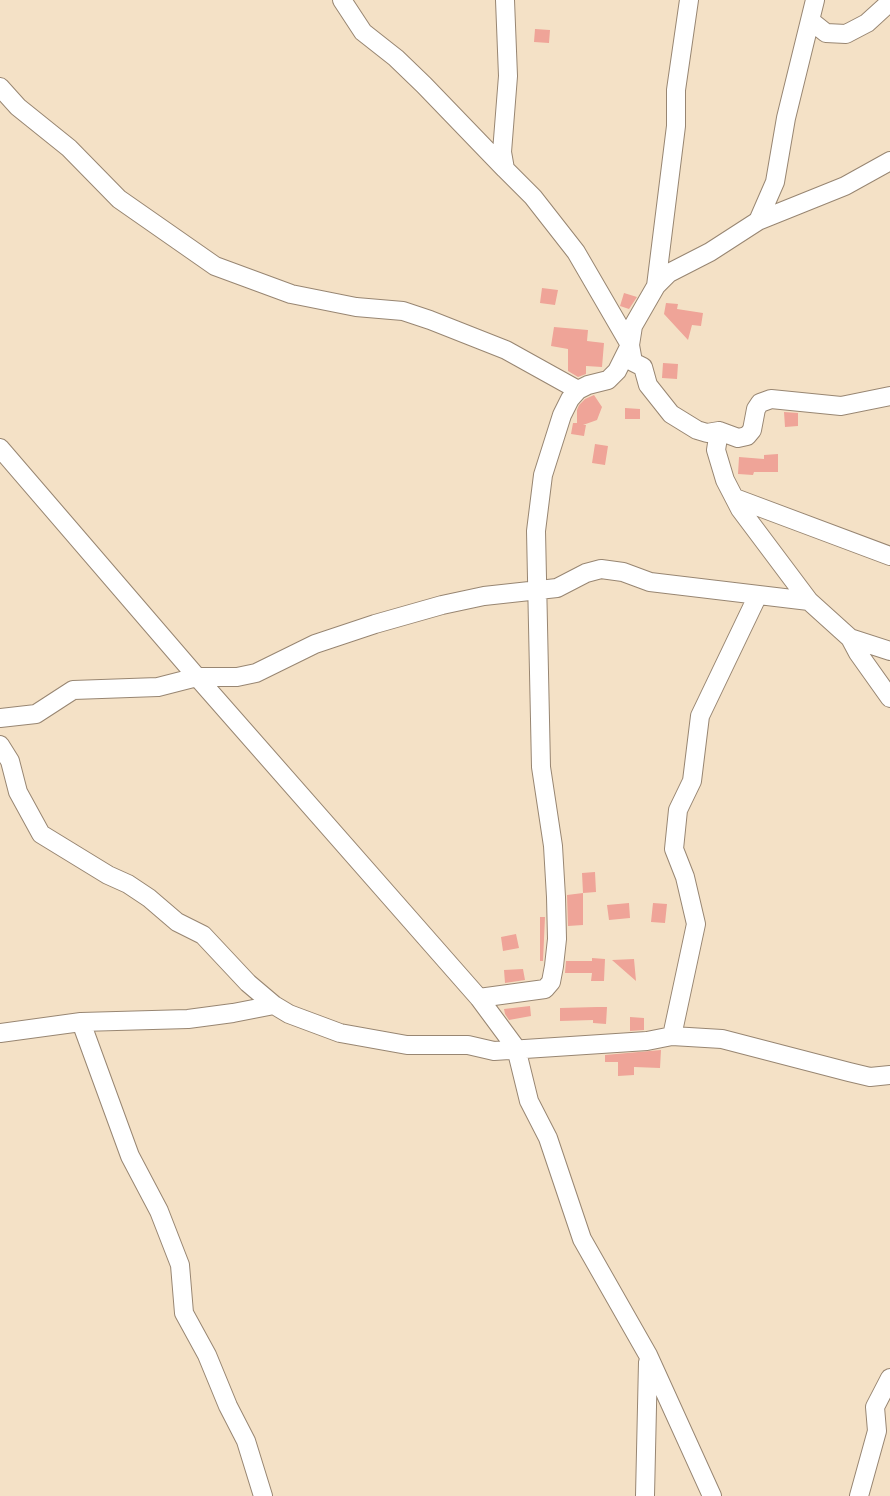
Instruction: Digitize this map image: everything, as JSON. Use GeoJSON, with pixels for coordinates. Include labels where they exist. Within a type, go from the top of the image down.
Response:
{"type":"FeatureCollection","features":[{"type":"Feature","properties":{"kind":"street"},"geometry":{"type":"LineString","coordinates":[[342,0],[363,32],[396,58],[533,197],[576,253],[630,345]]}},
{"type":"Feature","properties":{"kind":"street"},"geometry":{"type":"LineString","coordinates":[[505,0],[508,76],[502,152],[505,169]]}},
{"type":"Feature","properties":{"kind":"street"},"geometry":{"type":"LineString","coordinates":[[656,286],[676,126],[676,90],[689,0]]}},
{"type":"Feature","properties":{"kind":"street"},"geometry":{"type":"LineString","coordinates":[[758,221],[775,182],[786,118],[815,0]]}},
{"type":"Feature","properties":{"kind":"street"},"geometry":{"type":"LineString","coordinates":[[811,21],[826,33],[846,34],[867,23],[890,2]]}},
{"type":"Feature","properties":{"kind":"street"},"geometry":{"type":"LineString","coordinates":[[0,87],[18,107],[69,148],[119,199],[215,266],[291,294],[356,307],[403,311],[430,320],[506,350],[578,390]]}},
{"type":"Feature","properties":{"kind":"street"},"geometry":{"type":"LineString","coordinates":[[890,161],[845,186],[758,221],[710,252],[669,273],[656,286],[633,326],[630,345],[633,362],[643,367],[648,385],[671,414],[707,433],[719,431],[738,438],[747,436],[752,430],[756,409],[760,403],[771,399],[841,406],[890,396]]}},
{"type":"Feature","properties":{"kind":"street"},"geometry":{"type":"LineString","coordinates":[[479,998],[545,989],[551,982],[557,939],[556,897],[553,846],[541,768],[537,508],[543,475],[562,415],[570,399],[578,390],[613,376],[630,345]]}},
{"type":"Feature","properties":{"kind":"street"},"geometry":{"type":"LineString","coordinates":[[719,431],[716,450],[725,480],[740,509],[809,601],[850,638],[890,698]]}},
{"type":"Feature","properties":{"kind":"street"},"geometry":{"type":"LineString","coordinates":[[0,447],[197,677],[479,998],[516,1048],[529,1101],[548,1138],[582,1239],[648,1355],[712,1496]]}},
{"type":"Feature","properties":{"kind":"street"},"geometry":{"type":"LineString","coordinates":[[735,498],[890,556]]}},
{"type":"Feature","properties":{"kind":"street"},"geometry":{"type":"LineString","coordinates":[[0,718],[36,714],[73,690],[158,687],[197,677],[237,677],[256,673],[316,644],[375,624],[463,600],[557,588],[586,573],[601,569],[623,572],[650,582],[809,601]]}},
{"type":"Feature","properties":{"kind":"street"},"geometry":{"type":"LineString","coordinates":[[671,1036],[696,924],[685,877],[674,849],[678,810],[692,780],[700,716],[758,595]]}},
{"type":"Feature","properties":{"kind":"street"},"geometry":{"type":"LineString","coordinates":[[850,638],[890,651]]}},
{"type":"Feature","properties":{"kind":"street"},"geometry":{"type":"LineString","coordinates":[[0,745],[10,761],[19,792],[40,834],[128,884],[177,922],[203,935],[230,965],[289,1014],[340,1033],[407,1045],[468,1045],[494,1051],[647,1041],[671,1036],[722,1039],[870,1077],[890,1074]]}},
{"type":"Feature","properties":{"kind":"street"},"geometry":{"type":"LineString","coordinates":[[0,1033],[81,1022],[188,1019],[274,1004]]}},
{"type":"Feature","properties":{"kind":"street"},"geometry":{"type":"LineString","coordinates":[[81,1022],[130,1156],[159,1211],[180,1265],[184,1313],[207,1355],[246,1441],[263,1496]]}},
{"type":"Feature","properties":{"kind":"street"},"geometry":{"type":"LineString","coordinates":[[645,1496],[648,1355]]}},
{"type":"Feature","properties":{"kind":"street"},"geometry":{"type":"LineString","coordinates":[[859,1496],[877,1432],[875,1407],[890,1378]]}},
{"type":"Feature","properties":{"kind":"building"},"geometry":{"type":"Polygon","coordinates":[[[535,29],[550,30],[549,43],[534,42],[535,29]]]}},
{"type":"Feature","properties":{"kind":"building"},"geometry":{"type":"Polygon","coordinates":[[[542,288],[558,290],[555,305],[540,303],[542,288]]]}},
{"type":"Feature","properties":{"kind":"building"},"geometry":{"type":"Polygon","coordinates":[[[624,293],[637,297],[629,309],[620,306],[624,293]]]}},
{"type":"Feature","properties":{"kind":"building"},"geometry":{"type":"Polygon","coordinates":[[[666,303],[678,304],[677,309],[703,313],[701,326],[692,325],[688,340],[664,314],[666,303]]]}},
{"type":"Feature","properties":{"kind":"building"},"geometry":{"type":"Polygon","coordinates":[[[554,327],[588,330],[587,341],[604,343],[602,367],[586,366],[586,374],[578,377],[568,371],[568,349],[551,346],[554,327]]]}},
{"type":"Feature","properties":{"kind":"building"},"geometry":{"type":"Polygon","coordinates":[[[663,363],[678,364],[677,379],[662,378],[663,363]]]}},
{"type":"Feature","properties":{"kind":"building"},"geometry":{"type":"Polygon","coordinates":[[[594,395],[602,407],[597,420],[583,425],[586,425],[584,436],[571,434],[573,423],[577,423],[579,405],[594,395]]]}},
{"type":"Feature","properties":{"kind":"building"},"geometry":{"type":"Polygon","coordinates":[[[625,408],[640,409],[640,419],[625,419],[625,408]]]}},
{"type":"Feature","properties":{"kind":"building"},"geometry":{"type":"Polygon","coordinates":[[[784,412],[798,413],[798,426],[785,427],[784,412]]]}},
{"type":"Feature","properties":{"kind":"building"},"geometry":{"type":"Polygon","coordinates":[[[595,444],[608,446],[605,465],[592,463],[595,444]]]}},
{"type":"Feature","properties":{"kind":"building"},"geometry":{"type":"Polygon","coordinates":[[[778,454],[778,472],[738,474],[739,457],[764,459],[764,455],[778,454]]]}},
{"type":"Feature","properties":{"kind":"building"},"geometry":{"type":"Polygon","coordinates":[[[595,872],[596,892],[583,893],[582,873],[595,872]]]}},
{"type":"Feature","properties":{"kind":"building"},"geometry":{"type":"Polygon","coordinates":[[[583,893],[583,925],[568,926],[567,895],[583,893]]]}},
{"type":"Feature","properties":{"kind":"building"},"geometry":{"type":"Polygon","coordinates":[[[629,903],[630,918],[609,920],[607,905],[629,903]]]}},
{"type":"Feature","properties":{"kind":"building"},"geometry":{"type":"Polygon","coordinates":[[[653,903],[667,904],[665,923],[651,922],[653,903]]]}},
{"type":"Feature","properties":{"kind":"building"},"geometry":{"type":"Polygon","coordinates":[[[540,917],[545,917],[543,961],[540,961],[540,917]]]}},
{"type":"Feature","properties":{"kind":"building"},"geometry":{"type":"Polygon","coordinates":[[[516,934],[519,948],[503,951],[501,937],[516,934]]]}},
{"type":"Feature","properties":{"kind":"building"},"geometry":{"type":"Polygon","coordinates":[[[592,958],[605,959],[604,981],[591,981],[592,973],[565,973],[566,961],[592,961],[592,958]]]}},
{"type":"Feature","properties":{"kind":"building"},"geometry":{"type":"Polygon","coordinates":[[[634,959],[636,981],[612,960],[634,959]]]}},
{"type":"Feature","properties":{"kind":"building"},"geometry":{"type":"Polygon","coordinates":[[[523,969],[525,980],[505,983],[504,970],[523,969]]]}},
{"type":"Feature","properties":{"kind":"building"},"geometry":{"type":"Polygon","coordinates":[[[530,1006],[531,1016],[509,1020],[505,1014],[504,1009],[530,1006]]]}},
{"type":"Feature","properties":{"kind":"building"},"geometry":{"type":"Polygon","coordinates":[[[607,1007],[606,1024],[593,1023],[593,1020],[560,1021],[560,1008],[607,1007]]]}},
{"type":"Feature","properties":{"kind":"building"},"geometry":{"type":"Polygon","coordinates":[[[630,1017],[644,1018],[644,1030],[630,1031],[630,1017]]]}},
{"type":"Feature","properties":{"kind":"building"},"geometry":{"type":"Polygon","coordinates":[[[661,1050],[660,1068],[634,1067],[634,1075],[618,1076],[618,1062],[605,1062],[605,1055],[661,1050]]]}}]}
